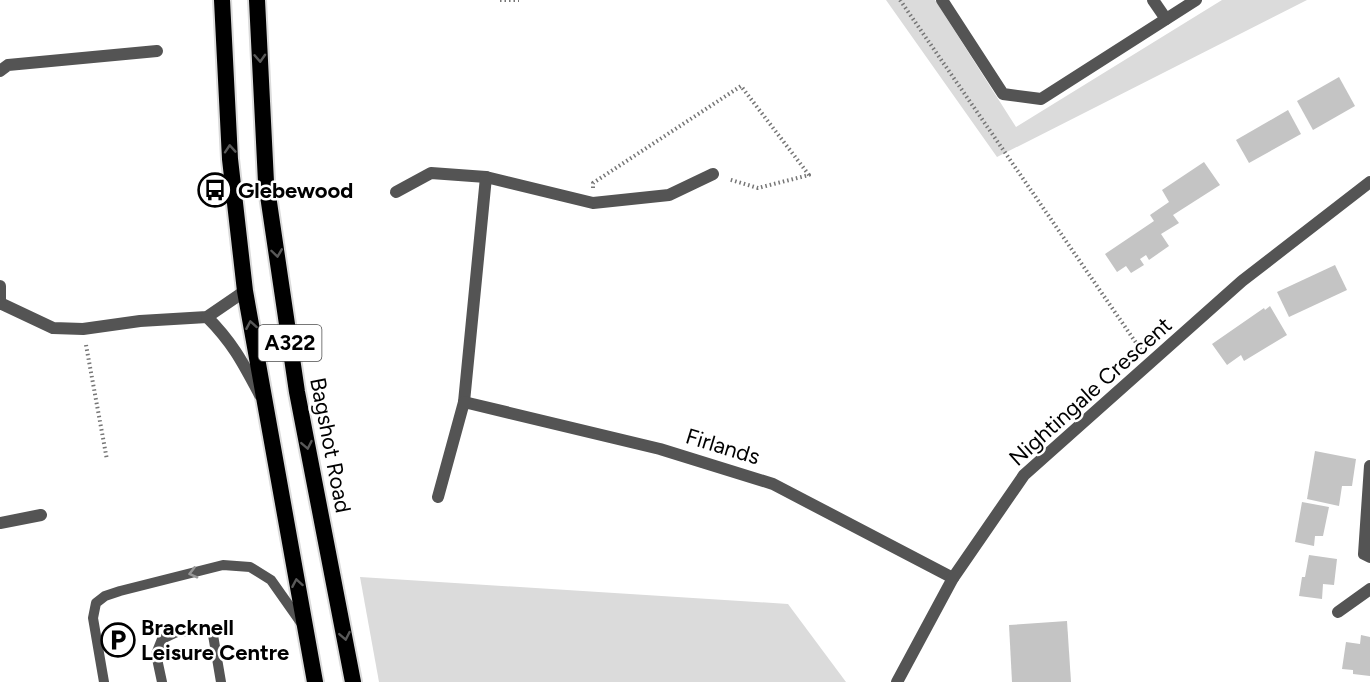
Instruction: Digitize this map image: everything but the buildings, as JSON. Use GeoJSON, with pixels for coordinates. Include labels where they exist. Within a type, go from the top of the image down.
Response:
{"type":"FeatureCollection","features":[{"type":"Feature","properties":{"kind":"highway"},"geometry":{"type":"LineString","coordinates":[[212,0],[224,50]]}},
{"type":"Feature","properties":{"kind":"highway","name":"A322"},"geometry":{"type":"LineString","coordinates":[[222,0],[230,159],[245,291],[315,682]]}},
{"type":"Feature","properties":{"kind":"highway","name":"Bagshot Road"},"geometry":{"type":"LineString","coordinates":[[257,0],[266,182],[297,392],[353,682]]}},
{"type":"Feature","properties":{"kind":"street"},"geometry":{"type":"LineString","coordinates":[[942,0],[1003,94],[1041,99],[1196,0]]}},
{"type":"Feature","properties":{"kind":"street"},"geometry":{"type":"LineString","coordinates":[[1154,0],[1166,19]]}},
{"type":"Feature","properties":{"kind":"street"},"geometry":{"type":"LineString","coordinates":[[0,71],[8,65],[157,51]]}},
{"type":"Feature","properties":{"kind":"street"},"geometry":{"type":"LineString","coordinates":[[396,192],[431,172],[486,177],[593,203],[669,195],[713,174]]}},
{"type":"Feature","properties":{"kind":"street"},"geometry":{"type":"LineString","coordinates":[[438,496],[464,402],[486,177]]}},
{"type":"Feature","properties":{"kind":"street","name":"Nightingale Crescent"},"geometry":{"type":"LineString","coordinates":[[897,682],[953,578],[1024,475],[1242,281],[1370,182]]}},
{"type":"Feature","properties":{"kind":"street"},"geometry":{"type":"LineString","coordinates":[[0,286],[0,304],[53,328],[83,329],[140,321],[207,317],[245,291]]}},
{"type":"Feature","properties":{"kind":"street"},"geometry":{"type":"LineString","coordinates":[[207,317],[237,352],[264,401]]}},
{"type":"Feature","properties":{"kind":"street","name":"Firlands"},"geometry":{"type":"LineString","coordinates":[[464,402],[660,449],[772,484],[953,578]]}},
{"type":"Feature","properties":{"kind":"street"},"geometry":{"type":"LineString","coordinates":[[1370,466],[1364,554],[1370,557]]}},
{"type":"Feature","properties":{"kind":"street"},"geometry":{"type":"LineString","coordinates":[[0,523],[41,515]]}},
{"type":"Feature","properties":{"kind":"street"},"geometry":{"type":"LineString","coordinates":[[1338,612],[1370,589]]}},
{"type":"Feature","properties":{"kind":"lane"},"geometry":{"type":"LineString","coordinates":[[104,682],[93,618],[96,603],[105,596],[120,591],[223,565],[250,567],[271,580],[305,629]]}},
{"type":"Feature","properties":{"kind":"lane"},"geometry":{"type":"LineString","coordinates":[[162,682],[156,654],[162,639],[177,632],[212,628],[221,682]]}},
{"type":"Feature","properties":{"kind":"path"},"geometry":{"type":"LineString","coordinates":[[500,0],[519,0]]}},
{"type":"Feature","properties":{"kind":"path"},"geometry":{"type":"LineString","coordinates":[[900,0],[1150,363]]}},
{"type":"Feature","properties":{"kind":"path"},"geometry":{"type":"LineString","coordinates":[[593,203],[593,183],[741,86],[809,175],[758,188],[713,174]]}},
{"type":"Feature","properties":{"kind":"path"},"geometry":{"type":"LineString","coordinates":[[83,329],[106,460]]}},
{"type":"Feature","properties":{"kind":"shaded area"},"geometry":{"type":"Polygon","coordinates":[[[886,0],[935,0],[1016,127],[1222,0],[1307,0],[997,157],[886,0]]]}},
{"type":"Feature","properties":{"kind":"shaded area"},"geometry":{"type":"Polygon","coordinates":[[[360,577],[788,604],[846,682],[379,682],[360,577]]]}},
{"type":"Feature","properties":{"kind":"place","name":"Glebewood"},"geometry":{"type":"Point","coordinates":[215,190]}},
{"type":"Feature","properties":{"kind":"place","name":"Bracknell Leisure Centre"},"geometry":{"type":"Point","coordinates":[118,640]}}]}
